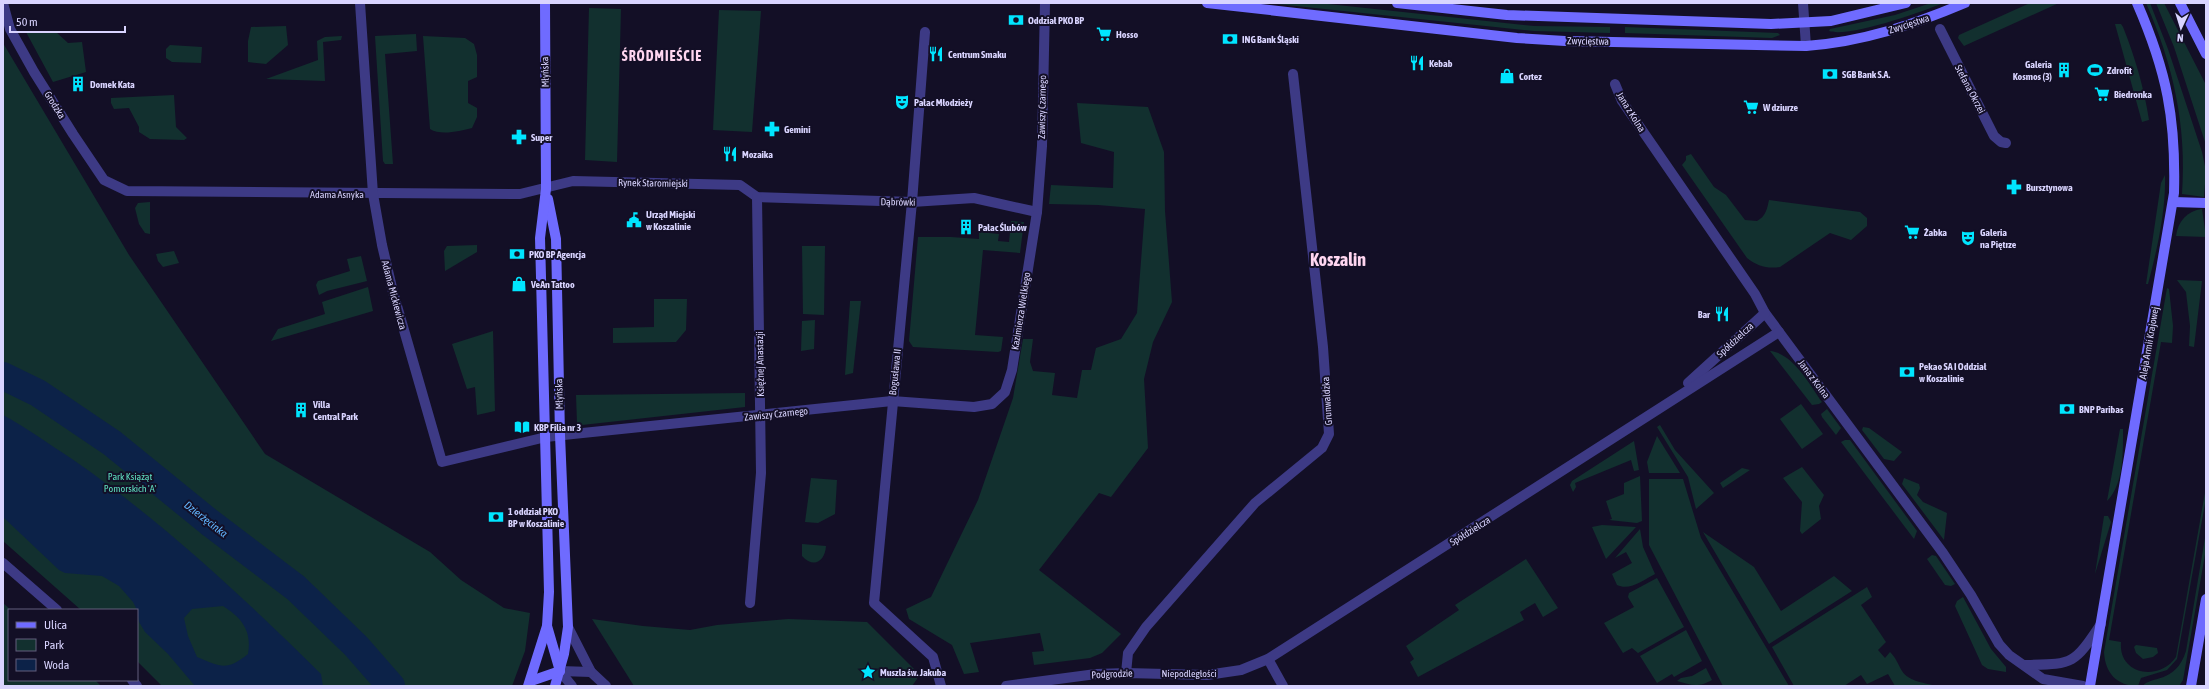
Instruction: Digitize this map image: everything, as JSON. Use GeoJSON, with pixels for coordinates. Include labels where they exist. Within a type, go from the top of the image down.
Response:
{"type":"FeatureCollection","features":[{"type":"Feature","properties":{"kind":"street","name":"Grodzka"},"geometry":{"type":"LineString","coordinates":[[3,3],[10,29],[18,44],[73,134],[104,180],[127,192]]}},
{"type":"Feature","properties":{"kind":"street","name":"Adama Mickiewicza"},"geometry":{"type":"LineString","coordinates":[[360,3],[373,194],[392,292],[442,462],[560,435]]}},
{"type":"Feature","properties":{"kind":"street","name":"Młyńska"},"geometry":{"type":"LineString","coordinates":[[529,684],[547,626],[549,592],[540,238],[546,189],[545,3]]}},
{"type":"Feature","properties":{"kind":"street","name":"Zawiszy Czarnego"},"geometry":{"type":"LineString","coordinates":[[1037,212],[1042,146],[1045,3]]}},
{"type":"Feature","properties":{"kind":"street","name":"Zwycięstwa"},"geometry":{"type":"LineString","coordinates":[[1207,3],[1517,38],[1565,41],[1806,46],[1839,44],[1864,38],[1934,16],[1964,3]]}},
{"type":"Feature","properties":{"kind":"street","name":"Zwycięstwa"},"geometry":{"type":"LineString","coordinates":[[1397,3],[1529,16],[1804,24],[1855,16],[1906,3]]}},
{"type":"Feature","properties":{"kind":"street"},"geometry":{"type":"LineString","coordinates":[[1803,3],[1806,46]]}},
{"type":"Feature","properties":{"kind":"street","name":"Aleja Armii Krajowej"},"geometry":{"type":"LineString","coordinates":[[2090,686],[2173,202],[2175,158],[2170,103],[2162,67],[2137,3]]}},
{"type":"Feature","properties":{"kind":"street"},"geometry":{"type":"LineString","coordinates":[[2180,3],[2206,54]]}},
{"type":"Feature","properties":{"kind":"street","name":"Stefana Okrzei"},"geometry":{"type":"LineString","coordinates":[[1940,29],[1994,136],[2001,142],[2006,143]]}},
{"type":"Feature","properties":{"kind":"street","name":"Bogusława II"},"geometry":{"type":"LineString","coordinates":[[925,32],[912,202],[874,603],[933,657],[941,686]]}},
{"type":"Feature","properties":{"kind":"street","name":"Grunwaldzka"},"geometry":{"type":"LineString","coordinates":[[1126,673],[1128,653],[1146,627],[1255,503],[1322,448],[1329,434],[1323,348],[1293,74]]}},
{"type":"Feature","properties":{"kind":"street","name":"Jana z Kolna"},"geometry":{"type":"LineString","coordinates":[[1615,84],[1622,101],[1755,294],[1765,313],[1943,553],[1971,595],[1999,644],[2043,679],[2083,686]]}},
{"type":"Feature","properties":{"kind":"street","name":"Rynek Staromiejski"},"geometry":{"type":"LineString","coordinates":[[546,189],[573,181],[740,185],[757,197]]}},
{"type":"Feature","properties":{"kind":"street","name":"Adama Asnyka"},"geometry":{"type":"LineString","coordinates":[[127,192],[520,194],[546,189]]}},
{"type":"Feature","properties":{"kind":"street","name":"Młyńska"},"geometry":{"type":"LineString","coordinates":[[546,189],[556,239],[560,435],[568,627],[560,671],[555,686]]}},
{"type":"Feature","properties":{"kind":"street","name":"Dąbrówki"},"geometry":{"type":"LineString","coordinates":[[757,197],[912,202],[974,198],[1037,212]]}},
{"type":"Feature","properties":{"kind":"street","name":"Księżnej Anastazji"},"geometry":{"type":"LineString","coordinates":[[750,604],[761,473],[757,197]]}},
{"type":"Feature","properties":{"kind":"street"},"geometry":{"type":"LineString","coordinates":[[2173,202],[2206,204]]}},
{"type":"Feature","properties":{"kind":"street","name":"Kazimierza Wielkiego"},"geometry":{"type":"LineString","coordinates":[[992,404],[1005,392],[1012,370],[1037,212]]}},
{"type":"Feature","properties":{"kind":"street","name":"Spółdzielcza"},"geometry":{"type":"LineString","coordinates":[[1670,400],[1765,313]]}},
{"type":"Feature","properties":{"kind":"street","name":"Spółdzielcza"},"geometry":{"type":"LineString","coordinates":[[1268,659],[1551,480],[1670,400],[1779,332]]}},
{"type":"Feature","properties":{"kind":"street","name":"Zawiszy Czarnego"},"geometry":{"type":"LineString","coordinates":[[560,435],[761,416],[892,401],[974,407],[992,404]]}},
{"type":"Feature","properties":{"kind":"street"},"geometry":{"type":"LineString","coordinates":[[3,563],[56,609]]}},
{"type":"Feature","properties":{"kind":"street"},"geometry":{"type":"LineString","coordinates":[[2191,686],[2206,599]]}},
{"type":"Feature","properties":{"kind":"street"},"geometry":{"type":"LineString","coordinates":[[2024,665],[2069,662],[2080,654],[2101,624]]}},
{"type":"Feature","properties":{"kind":"street","name":"Młyńska"},"geometry":{"type":"LineString","coordinates":[[547,626],[560,671]]}},
{"type":"Feature","properties":{"kind":"street"},"geometry":{"type":"LineString","coordinates":[[568,627],[592,672],[606,686]]}},
{"type":"Feature","properties":{"kind":"street"},"geometry":{"type":"LineString","coordinates":[[1268,659],[1283,686]]}},
{"type":"Feature","properties":{"kind":"street","name":"Niepodległości"},"geometry":{"type":"LineString","coordinates":[[1148,673],[1207,675],[1241,670],[1268,659]]}},
{"type":"Feature","properties":{"kind":"street","name":"Młyńska"},"geometry":{"type":"LineString","coordinates":[[529,684],[560,671]]}},
{"type":"Feature","properties":{"kind":"street"},"geometry":{"type":"LineString","coordinates":[[560,671],[592,672]]}},
{"type":"Feature","properties":{"kind":"street"},"geometry":{"type":"LineString","coordinates":[[560,671],[572,686]]}},
{"type":"Feature","properties":{"kind":"street","name":"Podgrodzie"},"geometry":{"type":"LineString","coordinates":[[1006,686],[1096,674],[1148,673]]}},
{"type":"Feature","properties":{"kind":"green space"},"geometry":{"type":"Polygon","coordinates":[[[1267,3],[1319,3],[1534,26],[1610,27],[1610,33],[1534,31],[1267,3]]]}},
{"type":"Feature","properties":{"kind":"green space"},"geometry":{"type":"Polygon","coordinates":[[[1931,3],[1943,3],[1903,18],[1868,28],[1852,31],[1829,31],[1830,29],[1895,15],[1931,3]]]}},
{"type":"Feature","properties":{"kind":"green space"},"geometry":{"type":"Polygon","coordinates":[[[2030,3],[2059,3],[1964,46],[1958,38],[1959,35],[2030,3]]]}},
{"type":"Feature","properties":{"kind":"green space"},"geometry":{"type":"Polygon","coordinates":[[[2146,3],[2150,3],[2168,49],[2202,152],[2206,171],[2204,197],[2182,194],[2182,144],[2176,96],[2164,49],[2146,3]]]}},
{"type":"Feature","properties":{"kind":"green space"},"geometry":{"type":"Polygon","coordinates":[[[2156,3],[2164,3],[2206,85],[2206,145],[2174,47],[2156,3]]]}},
{"type":"Feature","properties":{"kind":"green space"},"geometry":{"type":"Polygon","coordinates":[[[589,8],[621,9],[617,162],[585,160],[589,8]]]}},
{"type":"Feature","properties":{"kind":"green space"},"geometry":{"type":"Polygon","coordinates":[[[719,10],[761,11],[752,132],[713,130],[719,10]]]}},
{"type":"Feature","properties":{"kind":"green space"},"geometry":{"type":"Polygon","coordinates":[[[2115,24],[2121,24],[2123,27],[2139,73],[2149,120],[2142,122],[2115,24]]]}},
{"type":"Feature","properties":{"kind":"green space"},"geometry":{"type":"Polygon","coordinates":[[[286,26],[288,45],[266,64],[248,62],[248,41],[251,27],[286,26]]]}},
{"type":"Feature","properties":{"kind":"green space"},"geometry":{"type":"Polygon","coordinates":[[[1625,27],[1778,33],[1780,35],[1772,38],[1625,33],[1625,27]]]}},
{"type":"Feature","properties":{"kind":"green space"},"geometry":{"type":"Polygon","coordinates":[[[26,32],[56,32],[68,43],[82,42],[86,72],[53,82],[26,32]]]}},
{"type":"Feature","properties":{"kind":"green space"},"geometry":{"type":"Polygon","coordinates":[[[416,34],[417,51],[385,54],[393,164],[385,164],[383,161],[375,36],[416,34]]]}},
{"type":"Feature","properties":{"kind":"green space"},"geometry":{"type":"Polygon","coordinates":[[[342,36],[341,40],[323,42],[325,81],[266,79],[318,60],[317,41],[325,37],[342,36]]]}},
{"type":"Feature","properties":{"kind":"green space"},"geometry":{"type":"Polygon","coordinates":[[[423,36],[465,38],[474,44],[477,55],[477,77],[468,81],[468,103],[477,108],[477,117],[472,128],[445,133],[430,129],[423,36]]]}},
{"type":"Feature","properties":{"kind":"green space","name":"Park Książąt Pomorskich 'A'"},"geometry":{"type":"Polygon","coordinates":[[[3,43],[129,255],[265,454],[430,552],[461,580],[504,608],[530,613],[525,651],[512,686],[162,686],[138,662],[138,609],[80,609],[3,541],[3,43]]]}},
{"type":"Feature","properties":{"kind":"green space"},"geometry":{"type":"Polygon","coordinates":[[[170,45],[202,47],[201,63],[172,62],[166,58],[166,49],[170,45]]]}},
{"type":"Feature","properties":{"kind":"green space"},"geometry":{"type":"Polygon","coordinates":[[[174,95],[176,127],[187,138],[184,140],[150,139],[139,132],[139,127],[129,108],[114,109],[111,103],[111,98],[174,95]]]}},
{"type":"Feature","properties":{"kind":"green space"},"geometry":{"type":"Polygon","coordinates":[[[1077,103],[1148,107],[1164,152],[1165,211],[1172,302],[1153,342],[1144,379],[1148,448],[1111,497],[1099,493],[1039,570],[1121,634],[1102,653],[1090,658],[1034,665],[1032,652],[1044,651],[1040,633],[970,643],[979,672],[964,674],[952,645],[909,619],[906,609],[931,597],[978,500],[1013,398],[1023,339],[1033,339],[1030,362],[1033,371],[1055,373],[1052,395],[1077,398],[1082,370],[1091,370],[1096,348],[1121,339],[1137,313],[1145,209],[1098,205],[1049,204],[1051,185],[1113,188],[1114,152],[1081,143],[1077,103]]]}},
{"type":"Feature","properties":{"kind":"green space"},"geometry":{"type":"Polygon","coordinates":[[[1691,154],[1714,187],[1726,195],[1745,220],[1757,221],[1760,219],[1766,212],[1769,200],[1860,212],[1867,218],[1867,226],[1851,240],[1830,233],[1780,267],[1771,268],[1758,265],[1747,258],[1682,165],[1686,160],[1686,156],[1691,154]]]}},
{"type":"Feature","properties":{"kind":"green space"},"geometry":{"type":"Polygon","coordinates":[[[2165,175],[2164,202],[2160,230],[2155,258],[2148,284],[2146,284],[2161,183],[2165,175]]]}},
{"type":"Feature","properties":{"kind":"green space"},"geometry":{"type":"Polygon","coordinates":[[[150,202],[150,234],[145,233],[139,224],[135,208],[138,203],[150,202]]]}},
{"type":"Feature","properties":{"kind":"green space"},"geometry":{"type":"Polygon","coordinates":[[[2202,209],[2206,237],[2176,236],[2181,221],[2188,214],[2202,209]]]}},
{"type":"Feature","properties":{"kind":"green space"},"geometry":{"type":"Polygon","coordinates":[[[1011,221],[1024,222],[1020,253],[983,250],[975,335],[1003,337],[1001,351],[913,347],[909,341],[918,237],[979,239],[979,232],[999,234],[998,241],[1009,242],[1011,221]]]}},
{"type":"Feature","properties":{"kind":"green space"},"geometry":{"type":"Polygon","coordinates":[[[477,245],[477,252],[445,271],[444,251],[447,246],[477,245]]]}},
{"type":"Feature","properties":{"kind":"green space"},"geometry":{"type":"Polygon","coordinates":[[[802,246],[825,246],[824,315],[803,314],[802,246]]]}},
{"type":"Feature","properties":{"kind":"green space"},"geometry":{"type":"Polygon","coordinates":[[[174,251],[179,263],[163,267],[158,261],[156,254],[174,251]]]}},
{"type":"Feature","properties":{"kind":"green space"},"geometry":{"type":"Polygon","coordinates":[[[361,256],[367,281],[327,291],[319,295],[316,285],[318,281],[350,271],[347,259],[361,256]]]}},
{"type":"Feature","properties":{"kind":"green space"},"geometry":{"type":"Polygon","coordinates":[[[2177,280],[2202,281],[2194,347],[2189,346],[2190,326],[2186,292],[2177,280]]]}},
{"type":"Feature","properties":{"kind":"green space"},"geometry":{"type":"Polygon","coordinates":[[[368,287],[373,311],[271,341],[278,329],[325,314],[322,302],[368,287]]]}},
{"type":"Feature","properties":{"kind":"green space"},"geometry":{"type":"Polygon","coordinates":[[[2167,288],[2169,289],[2173,326],[2172,343],[2161,342],[2109,640],[2121,642],[2122,653],[2126,662],[2133,668],[2150,672],[2160,670],[2169,665],[2176,657],[2206,487],[2206,498],[2177,659],[2167,670],[2141,678],[2138,686],[2124,684],[2114,677],[2107,666],[2104,652],[2167,288]]]}},
{"type":"Feature","properties":{"kind":"green space"},"geometry":{"type":"Polygon","coordinates":[[[654,299],[687,299],[686,330],[676,342],[613,343],[613,328],[654,327],[654,299]]]}},
{"type":"Feature","properties":{"kind":"green space"},"geometry":{"type":"Polygon","coordinates":[[[850,301],[861,301],[853,373],[845,375],[850,301]]]}},
{"type":"Feature","properties":{"kind":"green space"},"geometry":{"type":"Polygon","coordinates":[[[815,320],[814,349],[801,351],[802,321],[815,320]]]}},
{"type":"Feature","properties":{"kind":"green space"},"geometry":{"type":"Polygon","coordinates":[[[493,331],[495,411],[477,415],[475,387],[467,389],[452,344],[493,331]]]}},
{"type":"Feature","properties":{"kind":"green space"},"geometry":{"type":"Polygon","coordinates":[[[1770,351],[1786,357],[1800,371],[1822,402],[1812,405],[1770,351]]]}},
{"type":"Feature","properties":{"kind":"green space"},"geometry":{"type":"Polygon","coordinates":[[[745,393],[745,407],[582,425],[577,423],[576,395],[745,393]]]}},
{"type":"Feature","properties":{"kind":"green space"},"geometry":{"type":"Polygon","coordinates":[[[1801,404],[1823,434],[1802,449],[1780,419],[1801,404]]]}},
{"type":"Feature","properties":{"kind":"green space"},"geometry":{"type":"Polygon","coordinates":[[[1827,409],[1841,428],[1836,435],[1822,417],[1821,414],[1827,409]]]}},
{"type":"Feature","properties":{"kind":"green space"},"geometry":{"type":"Polygon","coordinates":[[[1660,425],[1675,450],[1714,493],[1696,509],[1688,477],[1657,427],[1660,425]]]}},
{"type":"Feature","properties":{"kind":"green space"},"geometry":{"type":"Polygon","coordinates":[[[1863,427],[1869,428],[1902,452],[1894,461],[1884,459],[1862,430],[1863,427]]]}},
{"type":"Feature","properties":{"kind":"green space"},"geometry":{"type":"Polygon","coordinates":[[[2120,429],[2123,429],[2123,448],[2120,477],[2113,494],[2107,501],[2120,429]]]}},
{"type":"Feature","properties":{"kind":"green space"},"geometry":{"type":"Polygon","coordinates":[[[1657,436],[1680,473],[1649,473],[1647,462],[1657,436]]]}},
{"type":"Feature","properties":{"kind":"green space"},"geometry":{"type":"Polygon","coordinates":[[[1850,440],[1917,531],[1914,539],[1841,442],[1850,440]]]}},
{"type":"Feature","properties":{"kind":"green space"},"geometry":{"type":"Polygon","coordinates":[[[1634,441],[1639,470],[1634,471],[1631,460],[1575,483],[1576,487],[1573,492],[1570,485],[1572,481],[1634,441]]]}},
{"type":"Feature","properties":{"kind":"green space"},"geometry":{"type":"Polygon","coordinates":[[[1802,467],[1824,495],[1819,506],[1821,519],[1802,534],[1800,531],[1802,502],[1783,478],[1802,467]]]}},
{"type":"Feature","properties":{"kind":"green space"},"geometry":{"type":"Polygon","coordinates":[[[1742,468],[1750,470],[1723,488],[1720,483],[1742,468]]]}},
{"type":"Feature","properties":{"kind":"green space"},"geometry":{"type":"Polygon","coordinates":[[[1640,476],[1642,521],[1637,523],[1609,520],[1612,519],[1606,501],[1624,494],[1624,483],[1640,476]]]}},
{"type":"Feature","properties":{"kind":"green space"},"geometry":{"type":"Polygon","coordinates":[[[811,478],[837,480],[835,514],[818,523],[805,522],[811,478]]]}},
{"type":"Feature","properties":{"kind":"green space"},"geometry":{"type":"Polygon","coordinates":[[[1904,478],[1919,484],[1920,488],[1917,495],[1923,502],[1947,513],[1944,540],[1902,484],[1904,478]]]}},
{"type":"Feature","properties":{"kind":"green space"},"geometry":{"type":"Polygon","coordinates":[[[1649,479],[1683,479],[1701,538],[1789,686],[1723,686],[1649,545],[1649,479]]]}},
{"type":"Feature","properties":{"kind":"green space"},"geometry":{"type":"Polygon","coordinates":[[[2104,516],[2108,516],[2111,522],[2095,574],[2104,516]]]}},
{"type":"Feature","properties":{"kind":"green space"},"geometry":{"type":"Polygon","coordinates":[[[1602,525],[1636,527],[1606,559],[1592,527],[1602,525]]]}},
{"type":"Feature","properties":{"kind":"green space"},"geometry":{"type":"Polygon","coordinates":[[[1640,529],[1643,547],[1655,574],[1632,586],[1627,587],[1617,585],[1612,574],[1632,563],[1626,552],[1615,558],[1640,529]]]}},
{"type":"Feature","properties":{"kind":"green space"},"geometry":{"type":"Polygon","coordinates":[[[1703,532],[1754,567],[1781,611],[1834,576],[1852,591],[1769,644],[1703,532]]]}},
{"type":"Feature","properties":{"kind":"green space"},"geometry":{"type":"Polygon","coordinates":[[[2206,532],[2206,549],[2183,680],[2179,686],[2143,686],[2146,683],[2170,674],[2182,662],[2186,651],[2206,532]]]}},
{"type":"Feature","properties":{"kind":"green space"},"geometry":{"type":"Polygon","coordinates":[[[802,544],[826,546],[824,556],[815,563],[806,560],[802,556],[802,544]]]}},
{"type":"Feature","properties":{"kind":"green space"},"geometry":{"type":"Polygon","coordinates":[[[1932,555],[1936,556],[1955,584],[1951,586],[1945,585],[1927,559],[1932,555]]]}},
{"type":"Feature","properties":{"kind":"green space"},"geometry":{"type":"Polygon","coordinates":[[[1526,559],[1558,608],[1543,617],[1535,603],[1520,612],[1524,620],[1418,677],[1410,662],[1414,659],[1406,646],[1459,610],[1455,605],[1526,559]]]}},
{"type":"Feature","properties":{"kind":"green space"},"geometry":{"type":"Polygon","coordinates":[[[1657,578],[1684,627],[1638,653],[1632,648],[1623,653],[1604,623],[1634,607],[1628,597],[1629,593],[1657,578]]]}},
{"type":"Feature","properties":{"kind":"green space"},"geometry":{"type":"Polygon","coordinates":[[[1867,587],[1872,597],[1861,605],[1886,642],[1878,650],[1885,658],[1890,652],[1902,671],[1909,678],[1918,682],[1937,686],[1895,686],[1888,674],[1867,684],[1861,675],[1844,686],[1794,686],[1772,647],[1867,587]]]}},
{"type":"Feature","properties":{"kind":"green space"},"geometry":{"type":"Polygon","coordinates":[[[1963,597],[1991,649],[2006,667],[2006,672],[1988,669],[1982,665],[1955,606],[1957,601],[1963,597]]]}},
{"type":"Feature","properties":{"kind":"green space"},"geometry":{"type":"Polygon","coordinates":[[[3,603],[10,609],[8,609],[8,681],[96,681],[101,686],[3,686],[3,603]]]}},
{"type":"Feature","properties":{"kind":"green space"},"geometry":{"type":"Polygon","coordinates":[[[592,619],[643,626],[690,630],[717,625],[788,619],[867,622],[917,672],[917,679],[912,686],[634,686],[592,619]]]}},
{"type":"Feature","properties":{"kind":"green space"},"geometry":{"type":"Polygon","coordinates":[[[1686,630],[1702,661],[1674,677],[1672,674],[1657,683],[1640,656],[1686,630]]]}},
{"type":"Feature","properties":{"kind":"green space"},"geometry":{"type":"Polygon","coordinates":[[[2136,645],[2157,648],[2158,653],[2153,657],[2143,659],[2136,653],[2134,647],[2136,645]]]}},
{"type":"Feature","properties":{"kind":"green space"},"geometry":{"type":"Polygon","coordinates":[[[1706,668],[1712,680],[1707,683],[1694,685],[1677,681],[1681,678],[1692,676],[1706,668]]]}},
{"type":"Feature","properties":{"kind":"water"},"geometry":{"type":"Polygon","coordinates":[[[3,415],[72,459],[106,483],[170,534],[262,616],[321,674],[323,686],[195,686],[168,654],[145,632],[139,622],[138,609],[119,586],[102,576],[65,573],[59,570],[3,517],[3,415]],[[223,606],[192,609],[184,618],[188,636],[197,657],[224,666],[235,663],[248,654],[249,646],[247,632],[240,620],[223,606]]]}},
{"type":"Feature","properties":{"kind":"waterway","name":"Dzierżęcinka"},"geometry":{"type":"LineString","coordinates":[[3,376],[38,393],[112,443],[209,522],[296,588],[356,646],[391,686]]}},
{"type":"Feature","properties":{"kind":"place","name":"Oddział PKO BP"},"geometry":{"type":"Point","coordinates":[1016,20]}},
{"type":"Feature","properties":{"kind":"place","name":"Hosso"},"geometry":{"type":"Point","coordinates":[1104,34]}},
{"type":"Feature","properties":{"kind":"place","name":"ING Bank Śląski"},"geometry":{"type":"Point","coordinates":[1230,39]}},
{"type":"Feature","properties":{"kind":"place","name":"Centrum Smaku"},"geometry":{"type":"Point","coordinates":[936,54]}},
{"type":"Feature","properties":{"kind":"place","name":"Kebab"},"geometry":{"type":"Point","coordinates":[1417,63]}},
{"type":"Feature","properties":{"kind":"place","name":"Galeria Kosmos (3)"},"geometry":{"type":"Point","coordinates":[2064,70]}},
{"type":"Feature","properties":{"kind":"place","name":"Zdrofit"},"geometry":{"type":"Point","coordinates":[2095,70]}},
{"type":"Feature","properties":{"kind":"place","name":"SGB Bank S.A."},"geometry":{"type":"Point","coordinates":[1830,74]}},
{"type":"Feature","properties":{"kind":"place","name":"Cortez"},"geometry":{"type":"Point","coordinates":[1507,76]}},
{"type":"Feature","properties":{"kind":"place","name":"Domek Kata"},"geometry":{"type":"Point","coordinates":[78,84]}},
{"type":"Feature","properties":{"kind":"place","name":"Biedronka"},"geometry":{"type":"Point","coordinates":[2102,94]}},
{"type":"Feature","properties":{"kind":"place","name":"Pałac Młodzieży"},"geometry":{"type":"Point","coordinates":[902,102]}},
{"type":"Feature","properties":{"kind":"place","name":"W dziurze"},"geometry":{"type":"Point","coordinates":[1751,107]}},
{"type":"Feature","properties":{"kind":"place","name":"Gemini"},"geometry":{"type":"Point","coordinates":[772,129]}},
{"type":"Feature","properties":{"kind":"place","name":"Super"},"geometry":{"type":"Point","coordinates":[519,137]}},
{"type":"Feature","properties":{"kind":"place","name":"Mozaika"},"geometry":{"type":"Point","coordinates":[730,154]}},
{"type":"Feature","properties":{"kind":"place","name":"Bursztynowa"},"geometry":{"type":"Point","coordinates":[2014,187]}},
{"type":"Feature","properties":{"kind":"place","name":"Urząd Miejski w Koszalinie"},"geometry":{"type":"Point","coordinates":[634,220]}},
{"type":"Feature","properties":{"kind":"place","name":"Pałac Ślubów"},"geometry":{"type":"Point","coordinates":[966,227]}},
{"type":"Feature","properties":{"kind":"place","name":"Żabka"},"geometry":{"type":"Point","coordinates":[1912,232]}},
{"type":"Feature","properties":{"kind":"place","name":"Galeria na Piętrze"},"geometry":{"type":"Point","coordinates":[1968,238]}},
{"type":"Feature","properties":{"kind":"place","name":"PKO BP Agencja"},"geometry":{"type":"Point","coordinates":[517,254]}},
{"type":"Feature","properties":{"kind":"place","name":"VeAn Tattoo"},"geometry":{"type":"Point","coordinates":[519,284]}},
{"type":"Feature","properties":{"kind":"place","name":"Bar"},"geometry":{"type":"Point","coordinates":[1722,314]}},
{"type":"Feature","properties":{"kind":"place","name":"Pekao SA I Oddział w Koszalinie"},"geometry":{"type":"Point","coordinates":[1907,372]}},
{"type":"Feature","properties":{"kind":"place","name":"BNP Paribas"},"geometry":{"type":"Point","coordinates":[2067,409]}},
{"type":"Feature","properties":{"kind":"place","name":"Villa Central Park"},"geometry":{"type":"Point","coordinates":[301,410]}},
{"type":"Feature","properties":{"kind":"place","name":"KBP Filia nr 3"},"geometry":{"type":"Point","coordinates":[522,427]}},
{"type":"Feature","properties":{"kind":"place","name":"1 oddział PKO BP w Koszalinie"},"geometry":{"type":"Point","coordinates":[496,517]}},
{"type":"Feature","properties":{"kind":"place","name":"Muszla św. Jakuba"},"geometry":{"type":"Point","coordinates":[868,672]}},
{"type":"Feature","properties":{"kind":"district","name":"ŚRÓDMIEŚCIE"},"geometry":{"type":"Point","coordinates":[662,56]}},
{"type":"Feature","properties":{"kind":"district","name":"Koszalin"},"geometry":{"type":"Point","coordinates":[1338,259]}}]}
